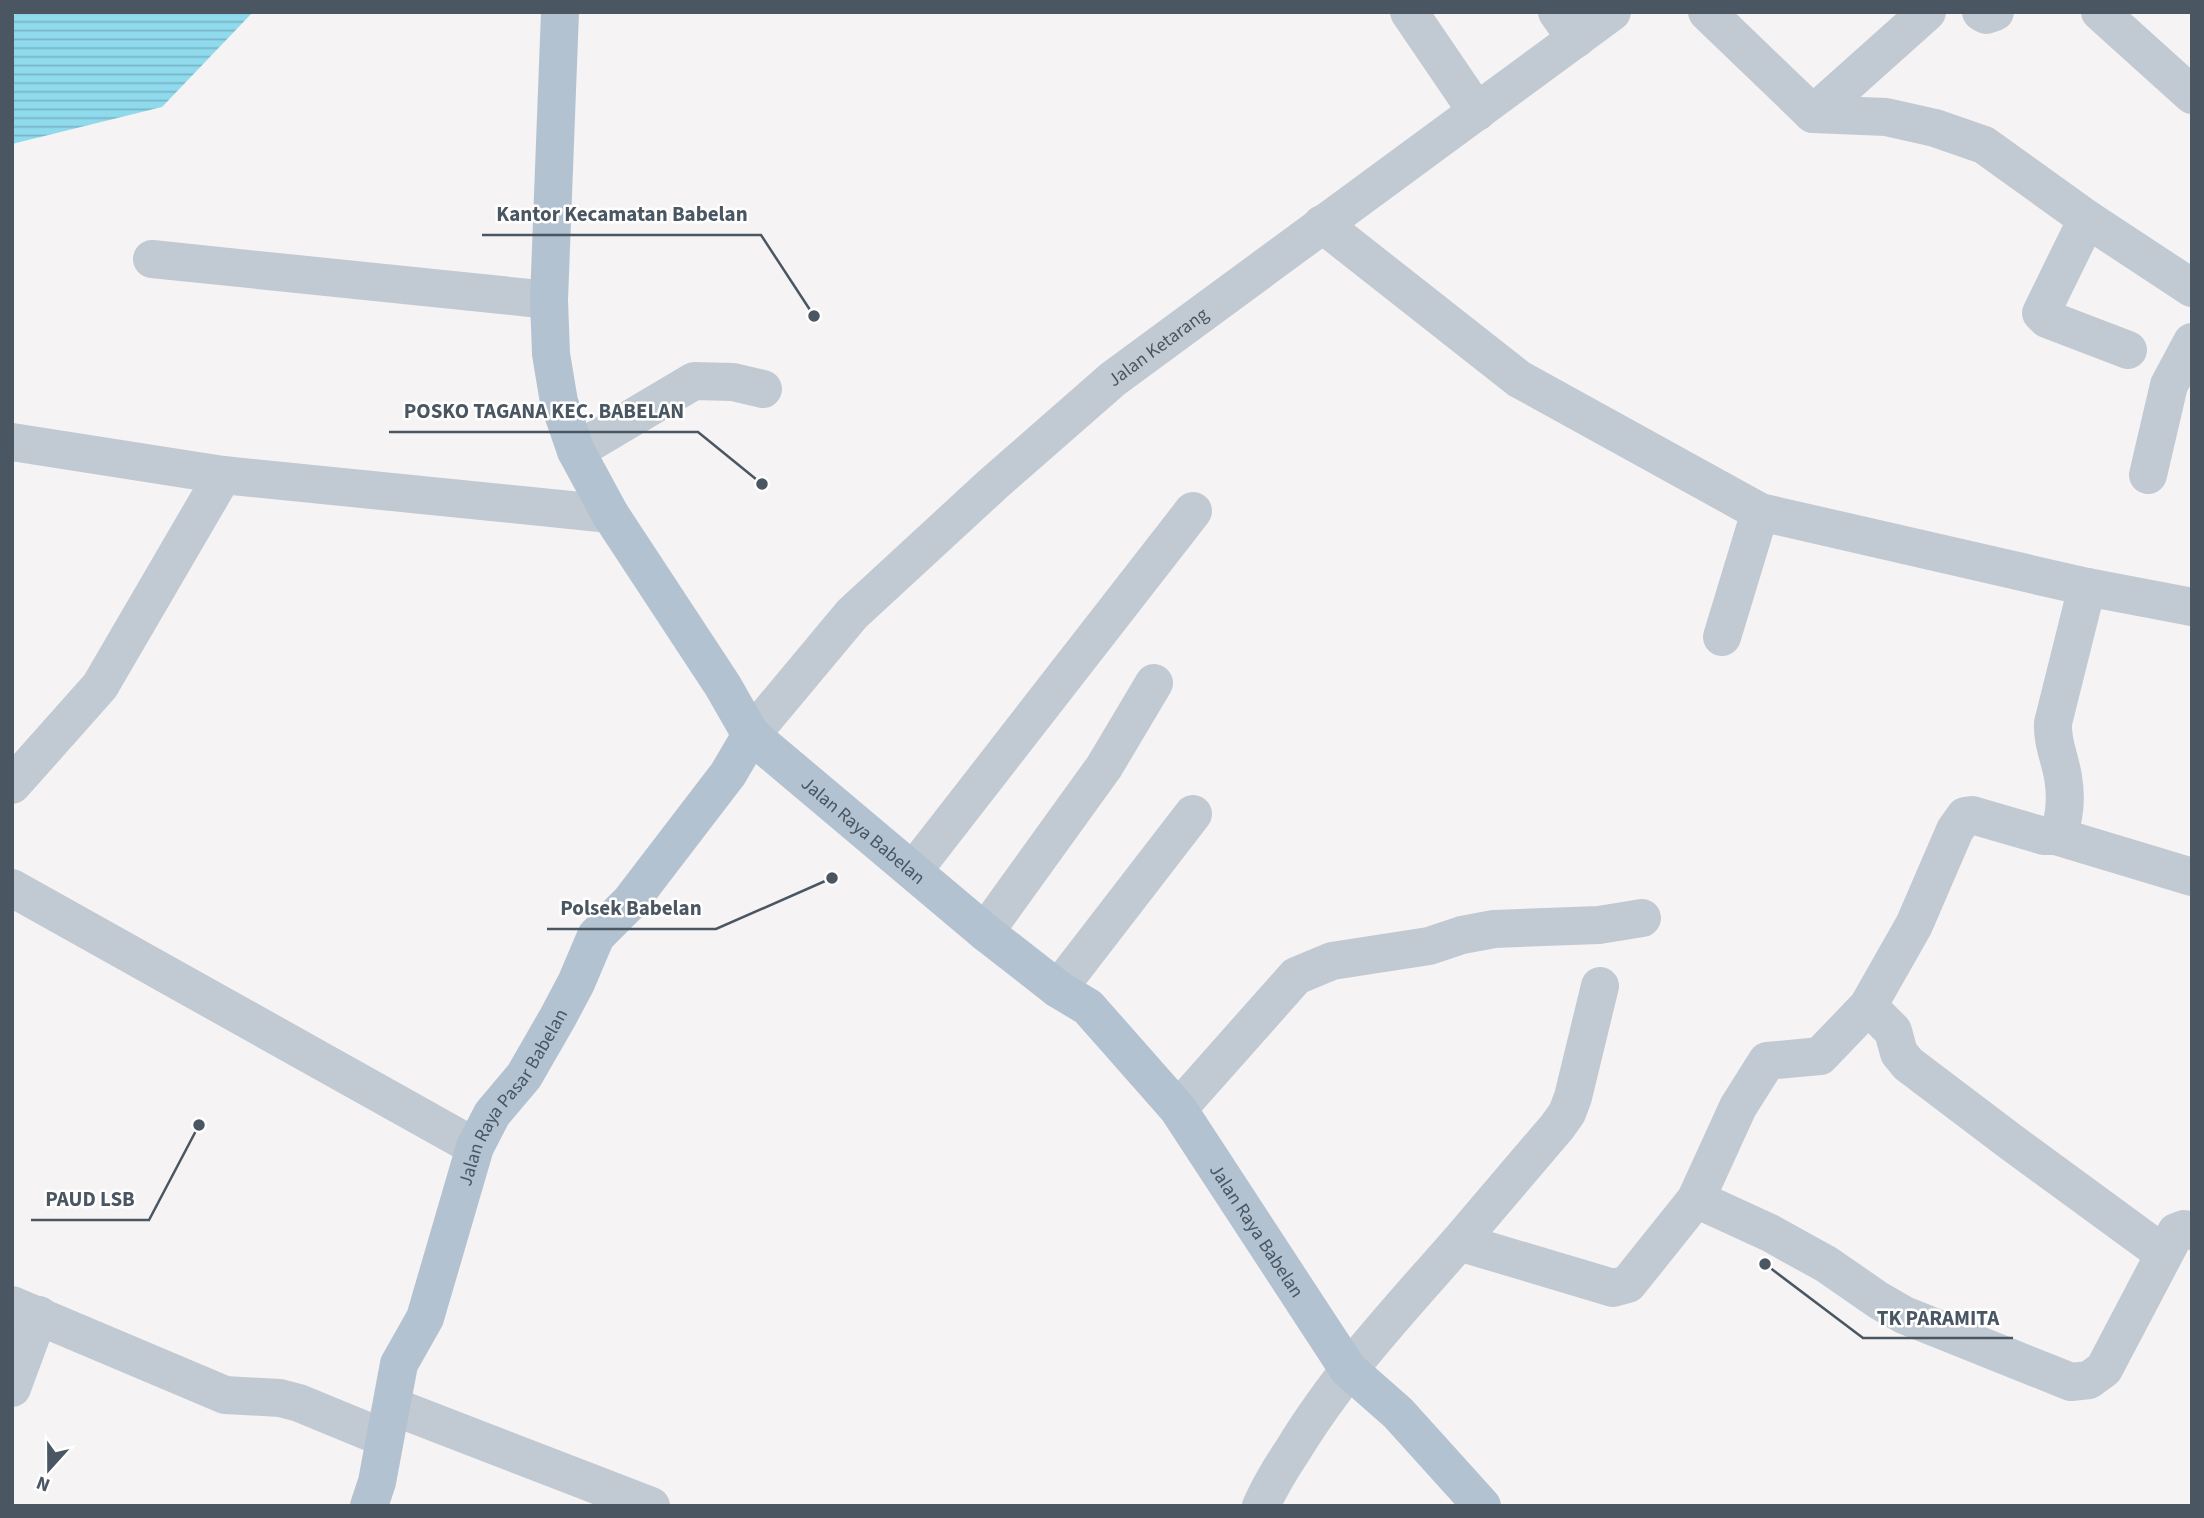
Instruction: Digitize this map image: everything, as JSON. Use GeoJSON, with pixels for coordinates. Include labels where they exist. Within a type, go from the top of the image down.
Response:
{"type":"FeatureCollection","features":[{"type":"Feature","properties":{"kind":"main road","name":"Jalan Raya Babelan"},"geometry":{"type":"LineString","coordinates":[[560,12],[549,300],[551,354],[559,402],[576,451],[610,514],[723,686],[751,735],[985,932],[1058,989],[1088,1007],[1178,1109],[1348,1369],[1398,1413],[1482,1506]]}},
{"type":"Feature","properties":{"kind":"main road","name":"Jalan Raya Pasar Babelan"},"geometry":{"type":"LineString","coordinates":[[369,1506],[377,1482],[399,1364],[425,1318],[475,1147],[492,1114],[524,1076],[558,1017],[596,936],[631,902],[728,774],[751,735]]}},
{"type":"Feature","properties":{"kind":"street"},"geometry":{"type":"LineString","coordinates":[[1409,12],[1476,112]]}},
{"type":"Feature","properties":{"kind":"street","name":"Jalan Ketarang"},"geometry":{"type":"LineString","coordinates":[[751,735],[852,614],[1112,379],[1476,112],[1567,25],[1612,12]]}},
{"type":"Feature","properties":{"kind":"street"},"geometry":{"type":"LineString","coordinates":[[1707,12],[1813,114],[1886,117],[1935,128],[1984,145],[2087,219],[2192,288]]}},
{"type":"Feature","properties":{"kind":"street"},"geometry":{"type":"LineString","coordinates":[[1813,114],[1927,12]]}},
{"type":"Feature","properties":{"kind":"street"},"geometry":{"type":"LineString","coordinates":[[1981,12],[1986,15],[1995,12]]}},
{"type":"Feature","properties":{"kind":"street"},"geometry":{"type":"LineString","coordinates":[[2100,12],[2192,95]]}},
{"type":"Feature","properties":{"kind":"street"},"geometry":{"type":"LineString","coordinates":[[2087,219],[2041,313],[2047,319],[2128,350]]}},
{"type":"Feature","properties":{"kind":"street"},"geometry":{"type":"LineString","coordinates":[[1322,224],[1519,379],[1760,512],[2087,587],[2192,607]]}},
{"type":"Feature","properties":{"kind":"street"},"geometry":{"type":"LineString","coordinates":[[152,259],[549,300]]}},
{"type":"Feature","properties":{"kind":"street"},"geometry":{"type":"LineString","coordinates":[[2148,475],[2169,385],[2192,342]]}},
{"type":"Feature","properties":{"kind":"street"},"geometry":{"type":"LineString","coordinates":[[576,451],[694,381],[733,382],[763,389]]}},
{"type":"Feature","properties":{"kind":"street"},"geometry":{"type":"LineString","coordinates":[[12,442],[223,475],[610,514]]}},
{"type":"Feature","properties":{"kind":"street"},"geometry":{"type":"LineString","coordinates":[[12,785],[100,686],[223,475]]}},
{"type":"Feature","properties":{"kind":"street"},"geometry":{"type":"LineString","coordinates":[[912,871],[1193,511]]}},
{"type":"Feature","properties":{"kind":"street"},"geometry":{"type":"LineString","coordinates":[[1722,637],[1760,512]]}},
{"type":"Feature","properties":{"kind":"street"},"geometry":{"type":"LineString","coordinates":[[2056,836],[2063,816],[2064,779],[2052,737],[2053,723],[2087,587]]}},
{"type":"Feature","properties":{"kind":"street"},"geometry":{"type":"LineString","coordinates":[[985,932],[1104,767],[1153,683]]}},
{"type":"Feature","properties":{"kind":"street"},"geometry":{"type":"LineString","coordinates":[[1058,989],[1193,814]]}},
{"type":"Feature","properties":{"kind":"street"},"geometry":{"type":"LineString","coordinates":[[1459,1242],[1613,1288],[1628,1284],[1696,1199],[1738,1107],[1767,1061],[1820,1056],[1868,1006],[1914,925],[1959,822],[1965,816],[1972,815],[2044,836],[2056,836],[2192,877]]}},
{"type":"Feature","properties":{"kind":"street"},"geometry":{"type":"LineString","coordinates":[[12,888],[475,1147]]}},
{"type":"Feature","properties":{"kind":"street"},"geometry":{"type":"LineString","coordinates":[[1178,1109],[1296,976],[1316,967],[1332,961],[1429,946],[1462,935],[1494,929],[1599,925],[1642,918]]}},
{"type":"Feature","properties":{"kind":"street"},"geometry":{"type":"LineString","coordinates":[[1261,1506],[1308,1426],[1348,1369],[1558,1127],[1567,1112],[1600,986]]}},
{"type":"Feature","properties":{"kind":"street"},"geometry":{"type":"LineString","coordinates":[[1696,1199],[1770,1233],[1826,1264],[1904,1315],[2071,1382],[2090,1380],[2104,1369],[2178,1242],[2011,1142],[1908,1064],[1899,1053],[1894,1031],[1868,1006]]}},
{"type":"Feature","properties":{"kind":"street"},"geometry":{"type":"LineString","coordinates":[[12,1388],[25,1310],[225,1395],[280,1398],[388,1422],[651,1506]]}},
{"type":"Feature","properties":{"kind":"water"},"geometry":{"type":"Polygon","coordinates":[[[19,12],[253,12],[162,107],[12,144],[12,16],[19,12]]]}},
{"type":"Feature","properties":{"kind":"place","name":"Kantor Kecamatan Babelan"},"geometry":{"type":"Point","coordinates":[814,316]}},
{"type":"Feature","properties":{"kind":"place","name":"POSKO TAGANA KEC. BABELAN"},"geometry":{"type":"Point","coordinates":[762,484]}},
{"type":"Feature","properties":{"kind":"place","name":"Polsek Babelan"},"geometry":{"type":"Point","coordinates":[832,878]}},
{"type":"Feature","properties":{"kind":"place","name":"PAUD LSB"},"geometry":{"type":"Point","coordinates":[199,1125]}},
{"type":"Feature","properties":{"kind":"place","name":"TK PARAMITA"},"geometry":{"type":"Point","coordinates":[1765,1264]}}]}
